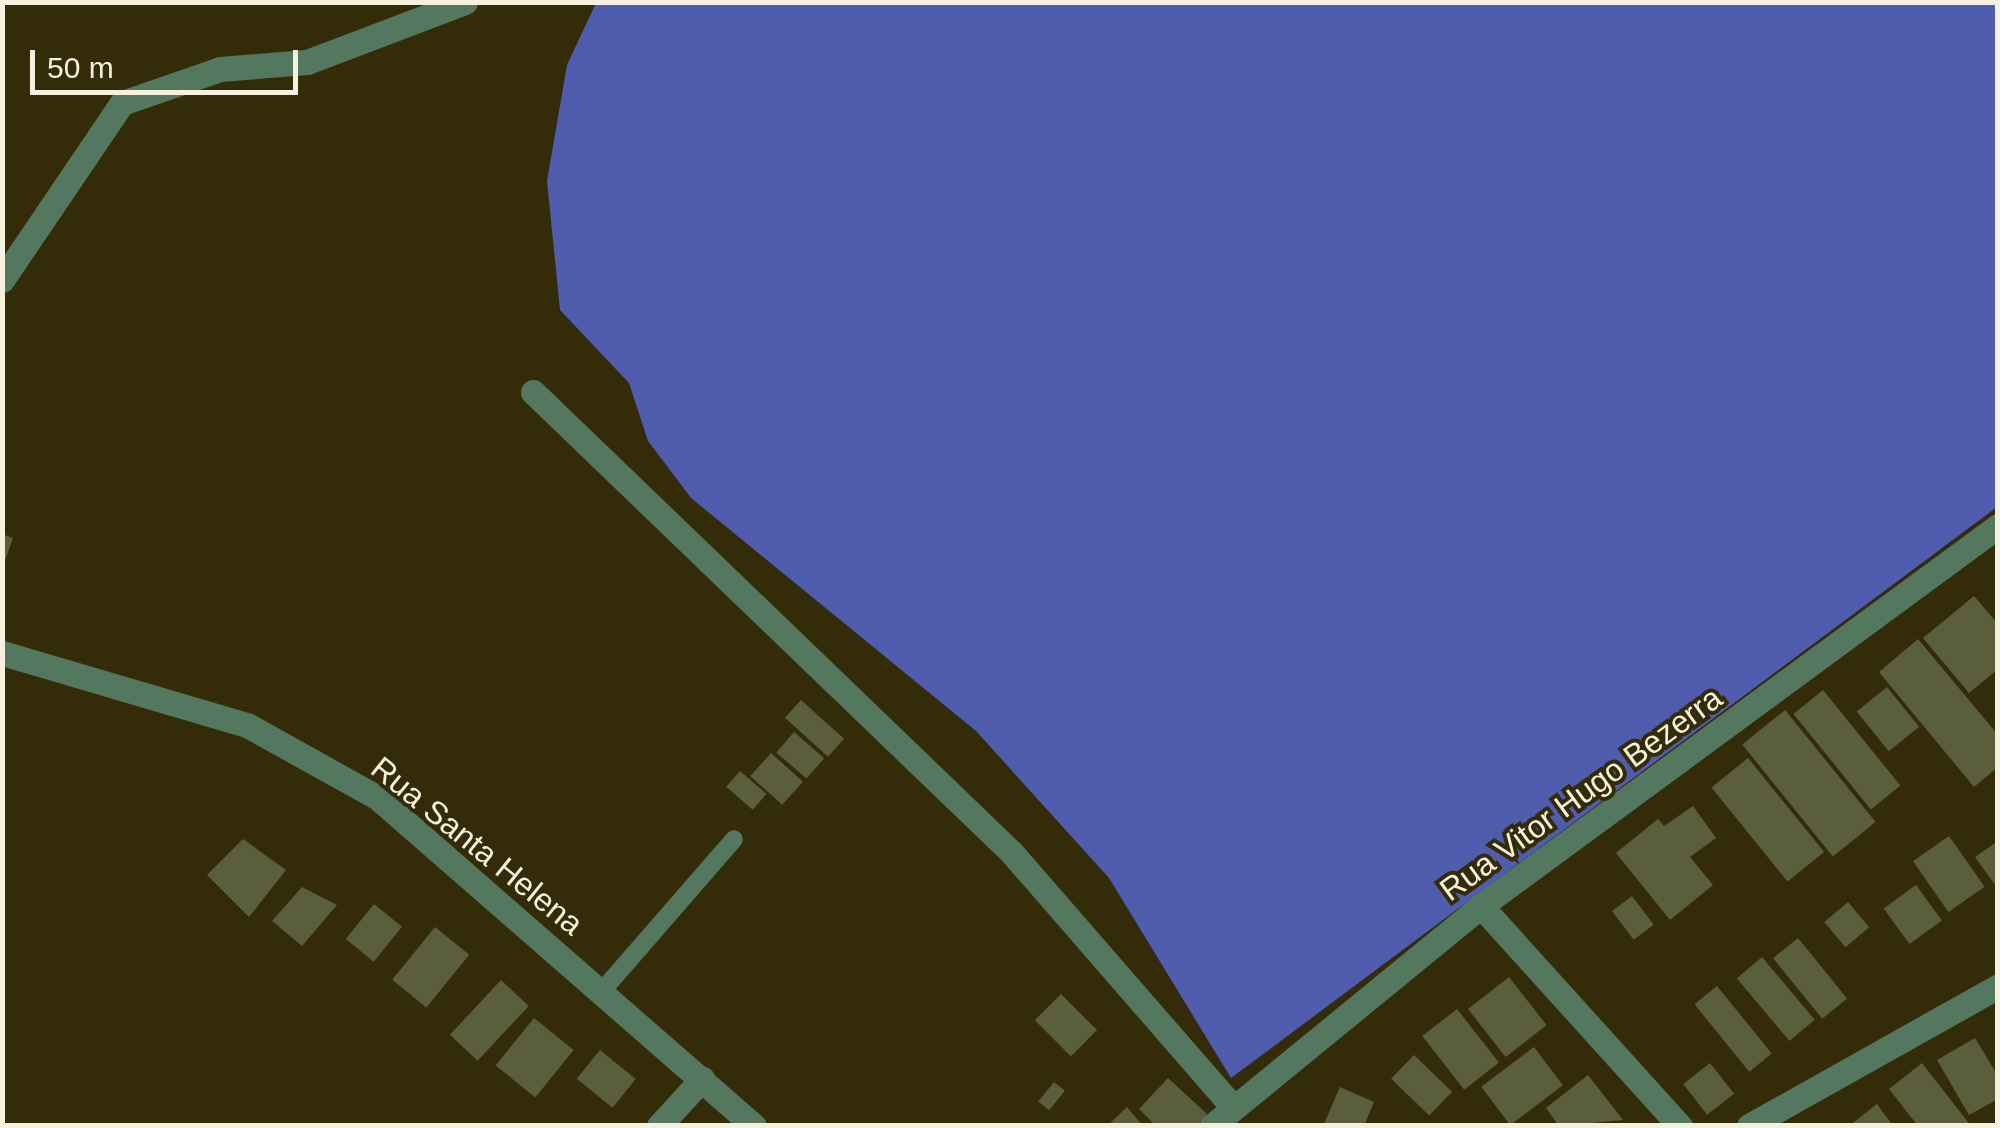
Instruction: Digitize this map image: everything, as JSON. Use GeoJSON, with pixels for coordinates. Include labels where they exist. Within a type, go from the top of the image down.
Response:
{"type":"FeatureCollection","features":[{"type":"Feature","properties":{"kind":"street"},"geometry":{"type":"LineString","coordinates":[[2,280],[122,103],[220,70],[308,62],[465,2]]}},
{"type":"Feature","properties":{"kind":"street"},"geometry":{"type":"LineString","coordinates":[[533,392],[1012,853],[1232,1105]]}},
{"type":"Feature","properties":{"kind":"street","name":"Rua Vitor Hugo Bezerra"},"geometry":{"type":"LineString","coordinates":[[1212,1126],[1232,1105],[1481,906],[1998,526]]}},
{"type":"Feature","properties":{"kind":"street","name":"Rua Santa Helena"},"geometry":{"type":"LineString","coordinates":[[2,653],[247,726],[378,798],[754,1126]]}},
{"type":"Feature","properties":{"kind":"street"},"geometry":{"type":"LineString","coordinates":[[1481,906],[1680,1126]]}},
{"type":"Feature","properties":{"kind":"street"},"geometry":{"type":"LineString","coordinates":[[1749,1126],[1998,986]]}},
{"type":"Feature","properties":{"kind":"street"},"geometry":{"type":"LineString","coordinates":[[658,1126],[702,1079]]}},
{"type":"Feature","properties":{"kind":"lane"},"geometry":{"type":"LineString","coordinates":[[602,991],[734,840]]}},
{"type":"Feature","properties":{"kind":"shaded area"},"geometry":{"type":"Polygon","coordinates":[[[596,3],[1997,3],[1997,507],[1231,1078],[1109,878],[976,731],[691,498],[648,441],[629,383],[560,310],[547,181],[567,65],[596,3]]]}},
{"type":"Feature","properties":{"kind":"building"},"geometry":{"type":"Polygon","coordinates":[[[2,534],[13,538],[3,566],[2,566],[2,534]]]}},
{"type":"Feature","properties":{"kind":"building"},"geometry":{"type":"Polygon","coordinates":[[[1974,596],[1998,624],[1998,669],[1969,693],[1923,638],[1974,596]]]}},
{"type":"Feature","properties":{"kind":"building"},"geometry":{"type":"Polygon","coordinates":[[[1918,639],[1998,735],[1998,767],[1974,787],[1879,672],[1918,639]]]}},
{"type":"Feature","properties":{"kind":"building"},"geometry":{"type":"Polygon","coordinates":[[[1887,687],[1919,727],[1889,751],[1857,712],[1887,687]]]}},
{"type":"Feature","properties":{"kind":"building"},"geometry":{"type":"Polygon","coordinates":[[[1823,690],[1900,786],[1871,810],[1793,714],[1823,690]]]}},
{"type":"Feature","properties":{"kind":"building"},"geometry":{"type":"Polygon","coordinates":[[[801,700],[844,739],[828,757],[785,718],[801,700]]]}},
{"type":"Feature","properties":{"kind":"building"},"geometry":{"type":"Polygon","coordinates":[[[1785,710],[1876,822],[1833,857],[1742,745],[1785,710]]]}},
{"type":"Feature","properties":{"kind":"building"},"geometry":{"type":"Polygon","coordinates":[[[794,732],[824,758],[806,779],[776,752],[794,732]]]}},
{"type":"Feature","properties":{"kind":"building"},"geometry":{"type":"Polygon","coordinates":[[[771,753],[803,782],[782,805],[750,776],[771,753]]]}},
{"type":"Feature","properties":{"kind":"building"},"geometry":{"type":"Polygon","coordinates":[[[1748,758],[1824,852],[1788,882],[1711,788],[1748,758]]]}},
{"type":"Feature","properties":{"kind":"building"},"geometry":{"type":"Polygon","coordinates":[[[740,771],[766,794],[753,810],[726,787],[740,771]]]}},
{"type":"Feature","properties":{"kind":"building"},"geometry":{"type":"Polygon","coordinates":[[[1693,806],[1716,838],[1690,857],[1713,885],[1670,920],[1616,853],[1658,819],[1664,826],[1693,806]]]}},
{"type":"Feature","properties":{"kind":"building"},"geometry":{"type":"Polygon","coordinates":[[[1949,836],[1985,887],[1949,912],[1913,861],[1949,836]]]}},
{"type":"Feature","properties":{"kind":"building"},"geometry":{"type":"Polygon","coordinates":[[[243,839],[286,870],[249,917],[207,875],[243,839]]]}},
{"type":"Feature","properties":{"kind":"building"},"geometry":{"type":"Polygon","coordinates":[[[1998,841],[1998,889],[1975,857],[1998,841]]]}},
{"type":"Feature","properties":{"kind":"building"},"geometry":{"type":"Polygon","coordinates":[[[1916,885],[1942,921],[1910,944],[1884,909],[1916,885]]]}},
{"type":"Feature","properties":{"kind":"building"},"geometry":{"type":"Polygon","coordinates":[[[302,887],[337,905],[302,946],[272,921],[302,887]]]}},
{"type":"Feature","properties":{"kind":"building"},"geometry":{"type":"Polygon","coordinates":[[[1632,896],[1654,925],[1634,940],[1612,911],[1632,896]]]}},
{"type":"Feature","properties":{"kind":"building"},"geometry":{"type":"Polygon","coordinates":[[[1848,902],[1869,927],[1845,947],[1824,922],[1848,902]]]}},
{"type":"Feature","properties":{"kind":"building"},"geometry":{"type":"Polygon","coordinates":[[[374,904],[402,927],[374,962],[346,939],[374,904]]]}},
{"type":"Feature","properties":{"kind":"building"},"geometry":{"type":"Polygon","coordinates":[[[435,927],[469,955],[426,1008],[392,980],[435,927]]]}},
{"type":"Feature","properties":{"kind":"building"},"geometry":{"type":"Polygon","coordinates":[[[1798,938],[1847,999],[1822,1019],[1773,958],[1798,938]]]}},
{"type":"Feature","properties":{"kind":"building"},"geometry":{"type":"Polygon","coordinates":[[[1762,957],[1815,1020],[1789,1041],[1737,978],[1762,957]]]}},
{"type":"Feature","properties":{"kind":"building"},"geometry":{"type":"Polygon","coordinates":[[[1509,977],[1547,1025],[1506,1057],[1468,1009],[1509,977]]]}},
{"type":"Feature","properties":{"kind":"building"},"geometry":{"type":"Polygon","coordinates":[[[501,980],[529,1006],[478,1061],[450,1035],[501,980]]]}},
{"type":"Feature","properties":{"kind":"building"},"geometry":{"type":"Polygon","coordinates":[[[1717,986],[1772,1054],[1749,1072],[1694,1004],[1717,986]]]}},
{"type":"Feature","properties":{"kind":"building"},"geometry":{"type":"Polygon","coordinates":[[[1061,994],[1097,1030],[1071,1056],[1035,1020],[1061,994]]]}},
{"type":"Feature","properties":{"kind":"building"},"geometry":{"type":"Polygon","coordinates":[[[1457,1009],[1499,1063],[1464,1090],[1422,1036],[1457,1009]]]}},
{"type":"Feature","properties":{"kind":"building"},"geometry":{"type":"Polygon","coordinates":[[[534,1018],[574,1050],[535,1098],[496,1065],[534,1018]]]}},
{"type":"Feature","properties":{"kind":"building"},"geometry":{"type":"Polygon","coordinates":[[[1975,1038],[1998,1076],[1998,1099],[1969,1115],[1937,1060],[1975,1038]]]}},
{"type":"Feature","properties":{"kind":"building"},"geometry":{"type":"Polygon","coordinates":[[[1534,1047],[1563,1085],[1510,1125],[1481,1087],[1534,1047]]]}},
{"type":"Feature","properties":{"kind":"building"},"geometry":{"type":"Polygon","coordinates":[[[600,1050],[636,1079],[612,1108],[577,1079],[600,1050]]]}},
{"type":"Feature","properties":{"kind":"building"},"geometry":{"type":"Polygon","coordinates":[[[1414,1055],[1452,1092],[1429,1116],[1391,1079],[1414,1055]]]}},
{"type":"Feature","properties":{"kind":"building"},"geometry":{"type":"Polygon","coordinates":[[[1710,1063],[1734,1094],[1707,1115],[1683,1084],[1710,1063]]]}},
{"type":"Feature","properties":{"kind":"building"},"geometry":{"type":"Polygon","coordinates":[[[1922,1063],[1971,1126],[1918,1126],[1889,1089],[1922,1063]]]}},
{"type":"Feature","properties":{"kind":"building"},"geometry":{"type":"Polygon","coordinates":[[[1588,1075],[1623,1120],[1559,1126],[1546,1108],[1588,1075]]]}},
{"type":"Feature","properties":{"kind":"building"},"geometry":{"type":"Polygon","coordinates":[[[1168,1078],[1207,1114],[1197,1126],[1156,1126],[1139,1109],[1168,1078]]]}},
{"type":"Feature","properties":{"kind":"building"},"geometry":{"type":"Polygon","coordinates":[[[1054,1082],[1065,1091],[1049,1110],[1038,1101],[1054,1082]]]}},
{"type":"Feature","properties":{"kind":"building"},"geometry":{"type":"Polygon","coordinates":[[[1340,1087],[1374,1102],[1364,1126],[1323,1126],[1340,1087]]]}},
{"type":"Feature","properties":{"kind":"building"},"geometry":{"type":"Polygon","coordinates":[[[1877,1104],[1893,1126],[1849,1126],[1877,1104]]]}},
{"type":"Feature","properties":{"kind":"building"},"geometry":{"type":"Polygon","coordinates":[[[1127,1107],[1143,1126],[1107,1126],[1127,1107]]]}}]}
